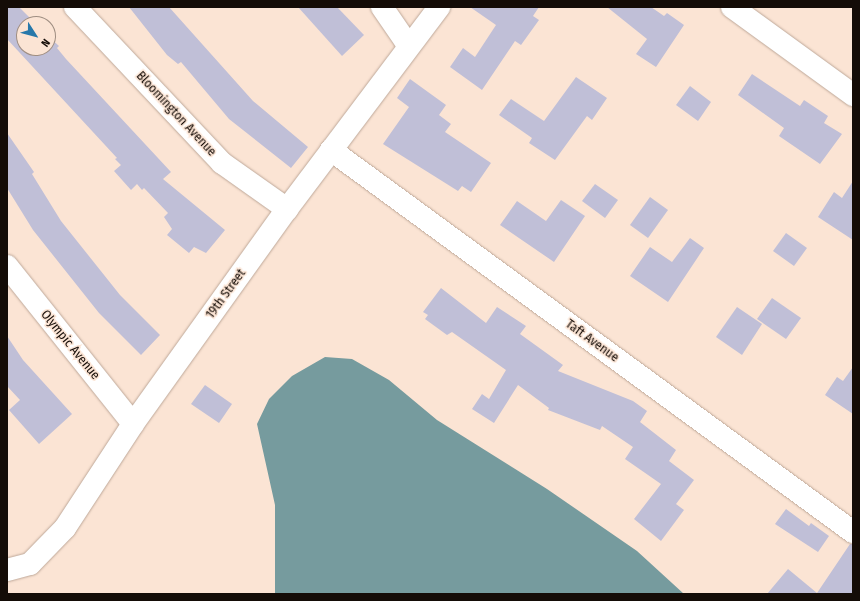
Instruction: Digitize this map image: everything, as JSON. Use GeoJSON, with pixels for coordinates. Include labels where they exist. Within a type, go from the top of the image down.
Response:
{"type":"FeatureCollection","features":[{"type":"Feature","properties":{"kind":"street","name":"Bloomington Avenue"},"geometry":{"type":"LineString","coordinates":[[75,7],[222,163],[287,209]]}},
{"type":"Feature","properties":{"kind":"street"},"geometry":{"type":"LineString","coordinates":[[382,7],[408,45]]}},
{"type":"Feature","properties":{"kind":"street","name":"19th Street"},"geometry":{"type":"LineString","coordinates":[[7,570],[30,564],[65,528],[133,424],[287,209],[408,45],[439,7]]}},
{"type":"Feature","properties":{"kind":"street"},"geometry":{"type":"LineString","coordinates":[[732,7],[853,95]]}},
{"type":"Feature","properties":{"kind":"street","name":"Taft Avenue"},"geometry":{"type":"LineString","coordinates":[[331,150],[853,532]]}},
{"type":"Feature","properties":{"kind":"street","name":"Olympic Avenue"},"geometry":{"type":"LineString","coordinates":[[7,266],[133,424]]}},
{"type":"Feature","properties":{"kind":"water"},"geometry":{"type":"Polygon","coordinates":[[[325,357],[352,359],[389,380],[437,420],[547,489],[637,551],[684,594],[275,594],[275,505],[257,424],[269,399],[292,376],[325,357]]]}},
{"type":"Feature","properties":{"kind":"building"},"geometry":{"type":"Polygon","coordinates":[[[7,7],[19,7],[28,16],[16,16],[16,49],[7,39],[7,7]]]}},
{"type":"Feature","properties":{"kind":"building"},"geometry":{"type":"Polygon","coordinates":[[[129,7],[169,7],[253,101],[308,147],[291,168],[229,119],[181,62],[178,64],[167,55],[129,7]]]}},
{"type":"Feature","properties":{"kind":"building"},"geometry":{"type":"Polygon","coordinates":[[[298,7],[337,7],[364,35],[342,56],[298,7]]]}},
{"type":"Feature","properties":{"kind":"building"},"geometry":{"type":"Polygon","coordinates":[[[470,7],[539,7],[533,16],[539,20],[521,45],[515,41],[482,90],[450,67],[463,48],[475,57],[496,25],[470,7]]]}},
{"type":"Feature","properties":{"kind":"building"},"geometry":{"type":"Polygon","coordinates":[[[607,7],[651,7],[664,16],[667,13],[684,25],[656,67],[636,54],[647,39],[607,7]]]}},
{"type":"Feature","properties":{"kind":"building"},"geometry":{"type":"Polygon","coordinates":[[[56,43],[59,46],[57,48],[66,59],[171,172],[163,179],[225,230],[206,253],[194,247],[189,253],[167,235],[172,229],[164,217],[168,213],[144,188],[142,190],[137,184],[131,190],[114,171],[121,165],[115,159],[117,158],[23,56],[56,56],[56,43]]]}},
{"type":"Feature","properties":{"kind":"building"},"geometry":{"type":"Polygon","coordinates":[[[752,74],[800,106],[804,100],[828,116],[824,123],[842,134],[820,164],[779,136],[784,128],[738,95],[752,74]]]}},
{"type":"Feature","properties":{"kind":"building"},"geometry":{"type":"Polygon","coordinates":[[[576,77],[607,98],[592,120],[587,116],[555,160],[529,143],[532,138],[499,115],[511,99],[544,121],[576,77]]]}},
{"type":"Feature","properties":{"kind":"building"},"geometry":{"type":"Polygon","coordinates":[[[410,79],[446,105],[439,115],[451,124],[445,132],[491,163],[471,192],[462,186],[458,191],[383,144],[409,107],[397,98],[410,79]]]}},
{"type":"Feature","properties":{"kind":"building"},"geometry":{"type":"Polygon","coordinates":[[[690,86],[711,102],[698,121],[676,105],[690,86]]]}},
{"type":"Feature","properties":{"kind":"building"},"geometry":{"type":"Polygon","coordinates":[[[7,133],[34,172],[32,174],[61,221],[120,295],[160,335],[141,355],[99,313],[33,230],[7,188],[7,133]]]}},
{"type":"Feature","properties":{"kind":"building"},"geometry":{"type":"Polygon","coordinates":[[[853,181],[853,240],[818,217],[834,192],[842,198],[853,181]]]}},
{"type":"Feature","properties":{"kind":"building"},"geometry":{"type":"Polygon","coordinates":[[[595,184],[618,200],[605,218],[582,201],[595,184]]]}},
{"type":"Feature","properties":{"kind":"building"},"geometry":{"type":"Polygon","coordinates":[[[650,197],[668,210],[648,238],[630,225],[650,197]]]}},
{"type":"Feature","properties":{"kind":"building"},"geometry":{"type":"Polygon","coordinates":[[[561,200],[585,216],[554,262],[500,225],[517,201],[546,221],[561,200]]]}},
{"type":"Feature","properties":{"kind":"building"},"geometry":{"type":"Polygon","coordinates":[[[786,233],[807,248],[794,266],[773,251],[786,233]]]}},
{"type":"Feature","properties":{"kind":"building"},"geometry":{"type":"Polygon","coordinates":[[[690,238],[704,248],[668,302],[630,276],[650,247],[672,262],[690,238]]]}},
{"type":"Feature","properties":{"kind":"building"},"geometry":{"type":"Polygon","coordinates":[[[441,288],[486,323],[497,307],[526,326],[520,334],[563,365],[558,371],[633,401],[647,411],[640,422],[676,450],[669,461],[694,480],[676,504],[684,510],[661,541],[634,519],[661,484],[625,459],[633,447],[602,426],[600,430],[548,410],[549,408],[518,385],[494,423],[472,409],[482,394],[489,399],[506,370],[452,332],[447,335],[425,319],[428,315],[423,312],[441,288]]]}},
{"type":"Feature","properties":{"kind":"building"},"geometry":{"type":"Polygon","coordinates":[[[772,298],[801,318],[786,339],[757,319],[772,298]]]}},
{"type":"Feature","properties":{"kind":"building"},"geometry":{"type":"Polygon","coordinates":[[[737,307],[762,324],[742,355],[716,337],[737,307]]]}},
{"type":"Feature","properties":{"kind":"building"},"geometry":{"type":"Polygon","coordinates":[[[7,336],[23,360],[72,414],[39,444],[9,410],[20,400],[7,386],[7,336]]]}},
{"type":"Feature","properties":{"kind":"building"},"geometry":{"type":"Polygon","coordinates":[[[853,367],[853,414],[825,395],[837,377],[843,381],[853,367]]]}},
{"type":"Feature","properties":{"kind":"building"},"geometry":{"type":"Polygon","coordinates":[[[205,385],[232,404],[219,423],[191,404],[205,385]]]}},
{"type":"Feature","properties":{"kind":"building"},"geometry":{"type":"Polygon","coordinates":[[[786,509],[809,526],[811,523],[829,536],[818,552],[775,524],[786,509]]]}},
{"type":"Feature","properties":{"kind":"building"},"geometry":{"type":"Polygon","coordinates":[[[850,544],[853,544],[853,594],[767,594],[788,569],[817,593],[850,544]]]}}]}
